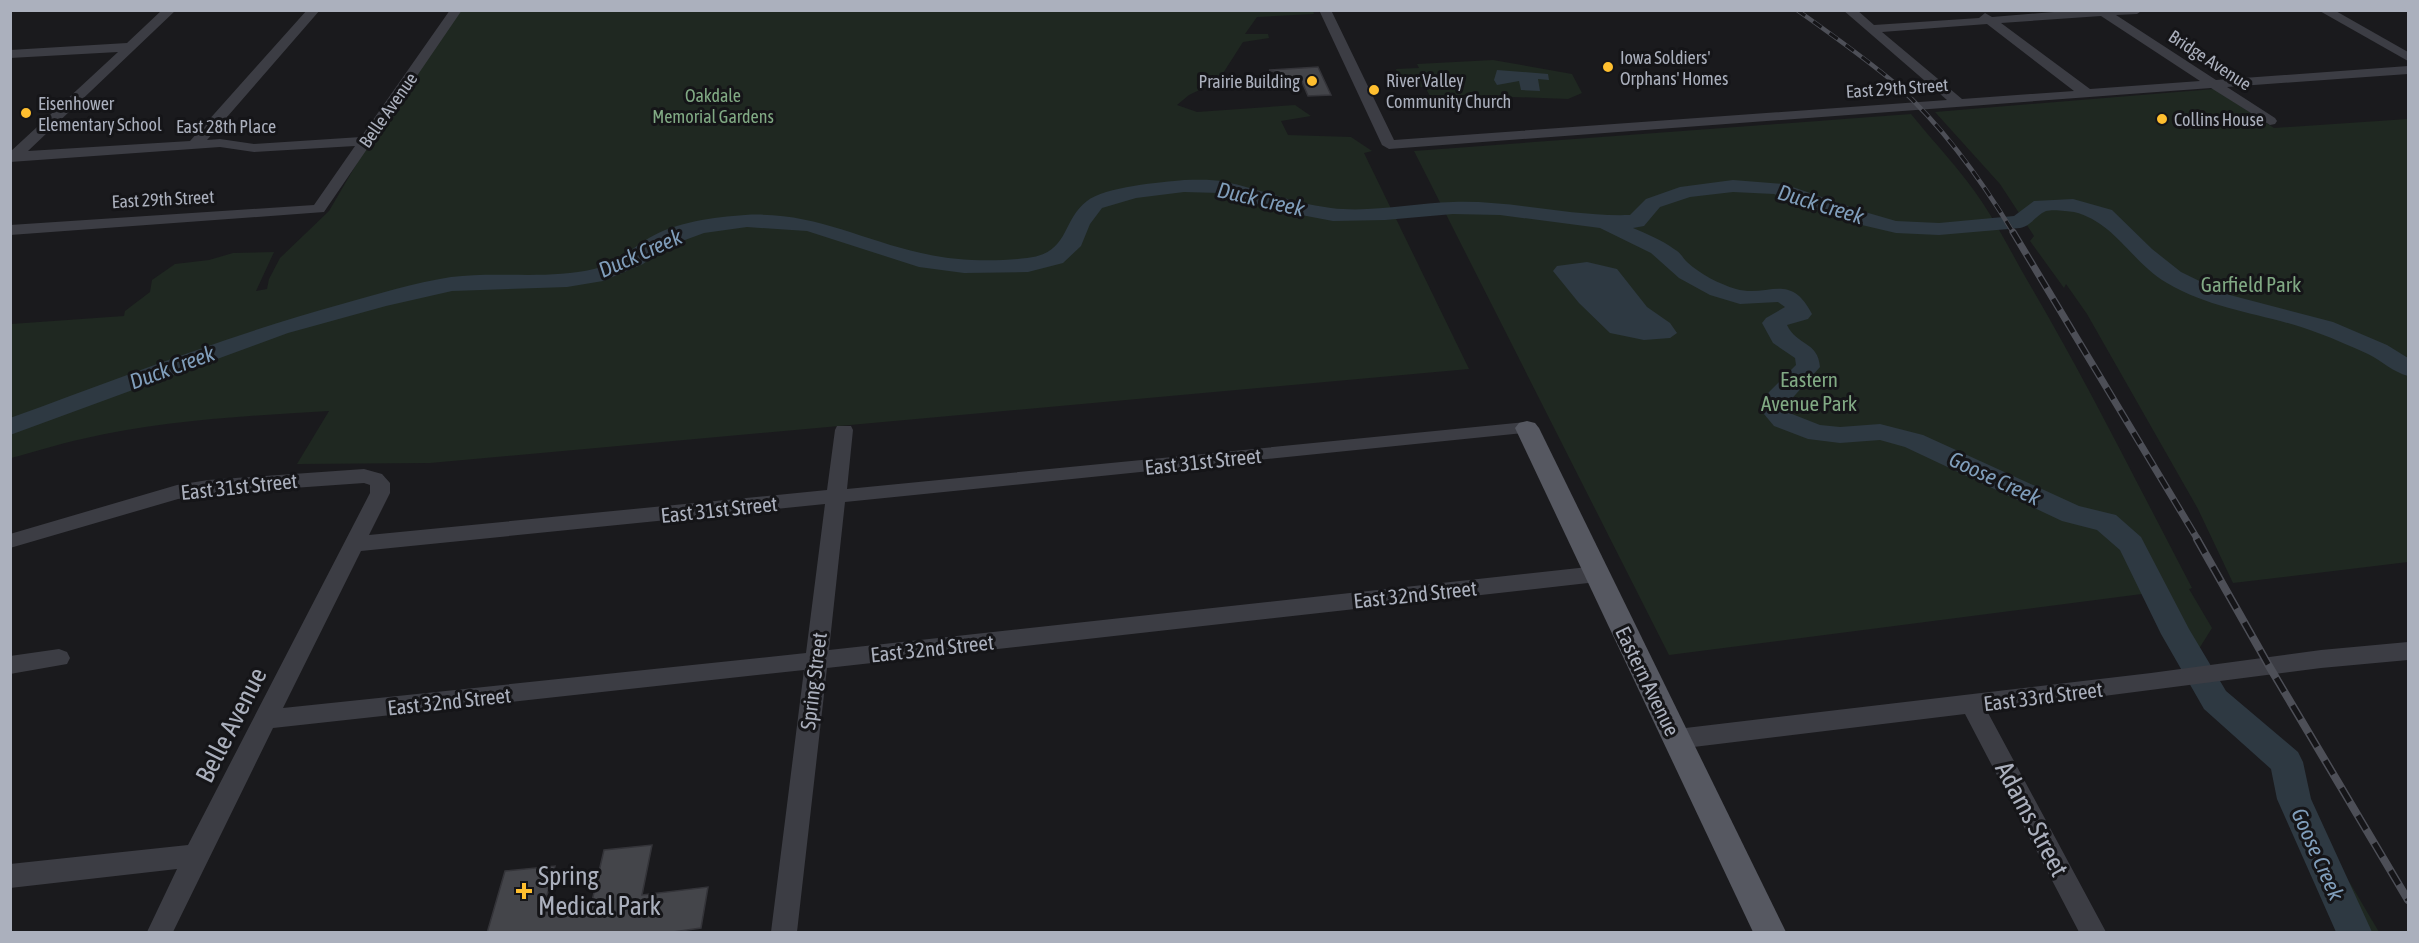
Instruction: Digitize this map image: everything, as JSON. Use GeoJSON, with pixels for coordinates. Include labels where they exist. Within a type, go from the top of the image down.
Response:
{"type":"FeatureCollection","features":[{"type":"Feature","properties":{"kind":"main road","name":"Eastern Avenue"},"geometry":{"type":"LineString","coordinates":[[1527,428],[1770,933]]}},
{"type":"Feature","properties":{"kind":"street"},"geometry":{"type":"LineString","coordinates":[[12,158],[170,10]]}},
{"type":"Feature","properties":{"kind":"street"},"geometry":{"type":"LineString","coordinates":[[195,144],[314,10]]}},
{"type":"Feature","properties":{"kind":"street","name":"Belle Avenue"},"geometry":{"type":"LineString","coordinates":[[319,209],[456,10]]}},
{"type":"Feature","properties":{"kind":"street","name":"East 29th Street"},"geometry":{"type":"LineString","coordinates":[[1324,10],[1389,145],[2409,70]]}},
{"type":"Feature","properties":{"kind":"street"},"geometry":{"type":"LineString","coordinates":[[1849,10],[1959,103]]}},
{"type":"Feature","properties":{"kind":"street"},"geometry":{"type":"LineString","coordinates":[[1976,10],[2086,93]]}},
{"type":"Feature","properties":{"kind":"street"},"geometry":{"type":"LineString","coordinates":[[1871,28],[2137,10]]}},
{"type":"Feature","properties":{"kind":"street"},"geometry":{"type":"LineString","coordinates":[[2324,10],[2409,57]]}},
{"type":"Feature","properties":{"kind":"street","name":"Bridge Avenue"},"geometry":{"type":"LineString","coordinates":[[2102,12],[2270,121]]}},
{"type":"Feature","properties":{"kind":"street"},"geometry":{"type":"LineString","coordinates":[[10,54],[131,47]]}},
{"type":"Feature","properties":{"kind":"street","name":"East 28th Place"},"geometry":{"type":"LineString","coordinates":[[12,158],[195,144],[237,144],[254,148],[367,141]]}},
{"type":"Feature","properties":{"kind":"street","name":"East 29th Street"},"geometry":{"type":"LineString","coordinates":[[10,230],[319,209]]}},
{"type":"Feature","properties":{"kind":"street","name":"East 31st Street"},"geometry":{"type":"LineString","coordinates":[[355,544],[1527,428]]}},
{"type":"Feature","properties":{"kind":"street","name":"Spring Street"},"geometry":{"type":"LineString","coordinates":[[784,933],[844,430]]}},
{"type":"Feature","properties":{"kind":"street","name":"East 31st Street"},"geometry":{"type":"LineString","coordinates":[[10,541],[177,492],[208,487],[364,476],[380,483],[380,493],[355,544]]}},
{"type":"Feature","properties":{"kind":"street","name":"Belle Avenue"},"geometry":{"type":"LineString","coordinates":[[160,933],[196,856],[355,544]]}},
{"type":"Feature","properties":{"kind":"street","name":"East 32nd Street"},"geometry":{"type":"LineString","coordinates":[[266,719],[816,661],[1597,574]]}},
{"type":"Feature","properties":{"kind":"street","name":"East 33rd Street"},"geometry":{"type":"LineString","coordinates":[[1677,740],[1972,705],[2321,659],[2409,651]]}},
{"type":"Feature","properties":{"kind":"street"},"geometry":{"type":"LineString","coordinates":[[10,665],[59,658]]}},
{"type":"Feature","properties":{"kind":"street","name":"Adams Street"},"geometry":{"type":"LineString","coordinates":[[1972,705],[2093,933]]}},
{"type":"Feature","properties":{"kind":"street"},"geometry":{"type":"LineString","coordinates":[[10,876],[196,856]]}},
{"type":"Feature","properties":{"kind":"green space","name":"Oakdale Memorial Gardens"},"geometry":{"type":"Polygon","coordinates":[[[459,11],[1313,11],[1314,14],[1257,17],[1245,34],[1268,34],[1269,38],[1243,42],[1218,81],[1189,95],[1177,105],[1197,112],[1295,105],[1311,116],[1281,121],[1288,135],[1351,137],[1372,151],[1364,153],[1469,369],[430,463],[297,464],[329,411],[143,427],[73,441],[11,458],[11,324],[124,316],[125,311],[150,292],[152,280],[175,264],[209,260],[233,253],[274,252],[256,291],[267,289],[269,279],[280,258],[329,211],[360,158],[459,11]]]}},
{"type":"Feature","properties":{"kind":"green space"},"geometry":{"type":"Polygon","coordinates":[[[1493,60],[1572,74],[1582,93],[1568,99],[1430,96],[1425,87],[1405,87],[1394,72],[1397,72],[1396,69],[1419,68],[1417,64],[1493,60]]]}},
{"type":"Feature","properties":{"kind":"green space","name":"Garfield Park"},"geometry":{"type":"Polygon","coordinates":[[[2214,89],[2274,128],[2408,119],[2408,562],[2233,583],[2198,509],[2087,314],[2066,284],[2064,288],[2030,241],[2034,236],[2000,184],[1935,112],[2214,89]]]}},
{"type":"Feature","properties":{"kind":"green space","name":"Eastern Avenue Park"},"geometry":{"type":"Polygon","coordinates":[[[1911,114],[1974,190],[1989,212],[2093,398],[2192,588],[2189,589],[2212,628],[2197,652],[2165,591],[1669,655],[1414,151],[1911,114]]]}},
{"type":"Feature","properties":{"kind":"green space"},"geometry":{"type":"Polygon","coordinates":[[[2324,865],[2350,883],[2379,932],[2336,932],[2324,865]]]}},
{"type":"Feature","properties":{"kind":"shaded area"},"geometry":{"type":"Polygon","coordinates":[[[1497,70],[1548,74],[1549,80],[1538,79],[1540,91],[1521,90],[1519,81],[1497,85],[1494,80],[1497,70]]]}},
{"type":"Feature","properties":{"kind":"shaded area"},"geometry":{"type":"Polygon","coordinates":[[[1587,262],[1617,269],[1647,307],[1670,323],[1677,333],[1670,338],[1644,340],[1610,333],[1579,303],[1553,271],[1557,266],[1587,262]]]}},
{"type":"Feature","properties":{"kind":"building","name":"Prairie Building"},"geometry":{"type":"Polygon","coordinates":[[[1318,67],[1331,95],[1308,96],[1302,82],[1269,70],[1318,67]]]}},
{"type":"Feature","properties":{"kind":"building","name":"Spring Medical Park"},"geometry":{"type":"Polygon","coordinates":[[[652,845],[642,895],[708,887],[701,928],[666,933],[487,933],[505,871],[555,866],[544,906],[592,901],[604,850],[652,845]]]}},
{"type":"Feature","properties":{"kind":"waterway","name":"Duck Creek"},"geometry":{"type":"LineString","coordinates":[[10,427],[280,328],[381,300],[452,284],[567,280],[603,274],[635,259],[658,242],[700,227],[747,221],[809,225],[919,260],[964,266],[1028,265],[1055,258],[1073,241],[1080,223],[1095,204],[1133,192],[1184,186],[1222,187],[1287,207],[1333,215],[1385,214],[1453,208],[1500,209],[1604,222],[1636,221],[1653,203],[1687,191],[1733,186],[1777,188],[1857,217],[1896,227],[1939,229],[2020,222],[2041,205],[2073,205],[2104,215],[2123,231],[2144,254],[2173,277],[2218,299],[2325,327],[2378,350],[2408,368]]}},
{"type":"Feature","properties":{"kind":"waterway","name":"Goose Creek"},"geometry":{"type":"LineString","coordinates":[[1608,224],[1659,249],[1687,273],[1719,290],[1740,297],[1780,296],[1788,298],[1795,304],[1800,314],[1785,316],[1774,323],[1781,338],[1807,355],[1808,367],[1778,398],[1772,408],[1783,420],[1817,433],[1840,435],[1880,432],[1914,441],[2072,514],[2106,522],[2131,544],[2176,634],[2215,700],[2286,762],[2294,799],[2354,932]]}},
{"type":"Feature","properties":{"kind":"railway"},"geometry":{"type":"LineString","coordinates":[[1797,10],[1873,65],[1914,101],[1961,155],[2014,234]]}},
{"type":"Feature","properties":{"kind":"railway"},"geometry":{"type":"LineString","coordinates":[[2013,232],[2198,540]]}},
{"type":"Feature","properties":{"kind":"railway"},"geometry":{"type":"LineString","coordinates":[[2197,539],[2269,666],[2408,900]]}},
{"type":"Feature","properties":{"kind":"place","name":"Iowa Soldiers' Orphans' Homes"},"geometry":{"type":"Point","coordinates":[1608,67]}},
{"type":"Feature","properties":{"kind":"place","name":"Prairie Building"},"geometry":{"type":"Point","coordinates":[1312,81]}},
{"type":"Feature","properties":{"kind":"place","name":"River Valley Community Church"},"geometry":{"type":"Point","coordinates":[1374,90]}},
{"type":"Feature","properties":{"kind":"place","name":"Eisenhower Elementary School"},"geometry":{"type":"Point","coordinates":[26,113]}},
{"type":"Feature","properties":{"kind":"place","name":"Collins House"},"geometry":{"type":"Point","coordinates":[2162,119]}},
{"type":"Feature","properties":{"kind":"place","name":"Spring Medical Park"},"geometry":{"type":"Point","coordinates":[524,891]}}]}
